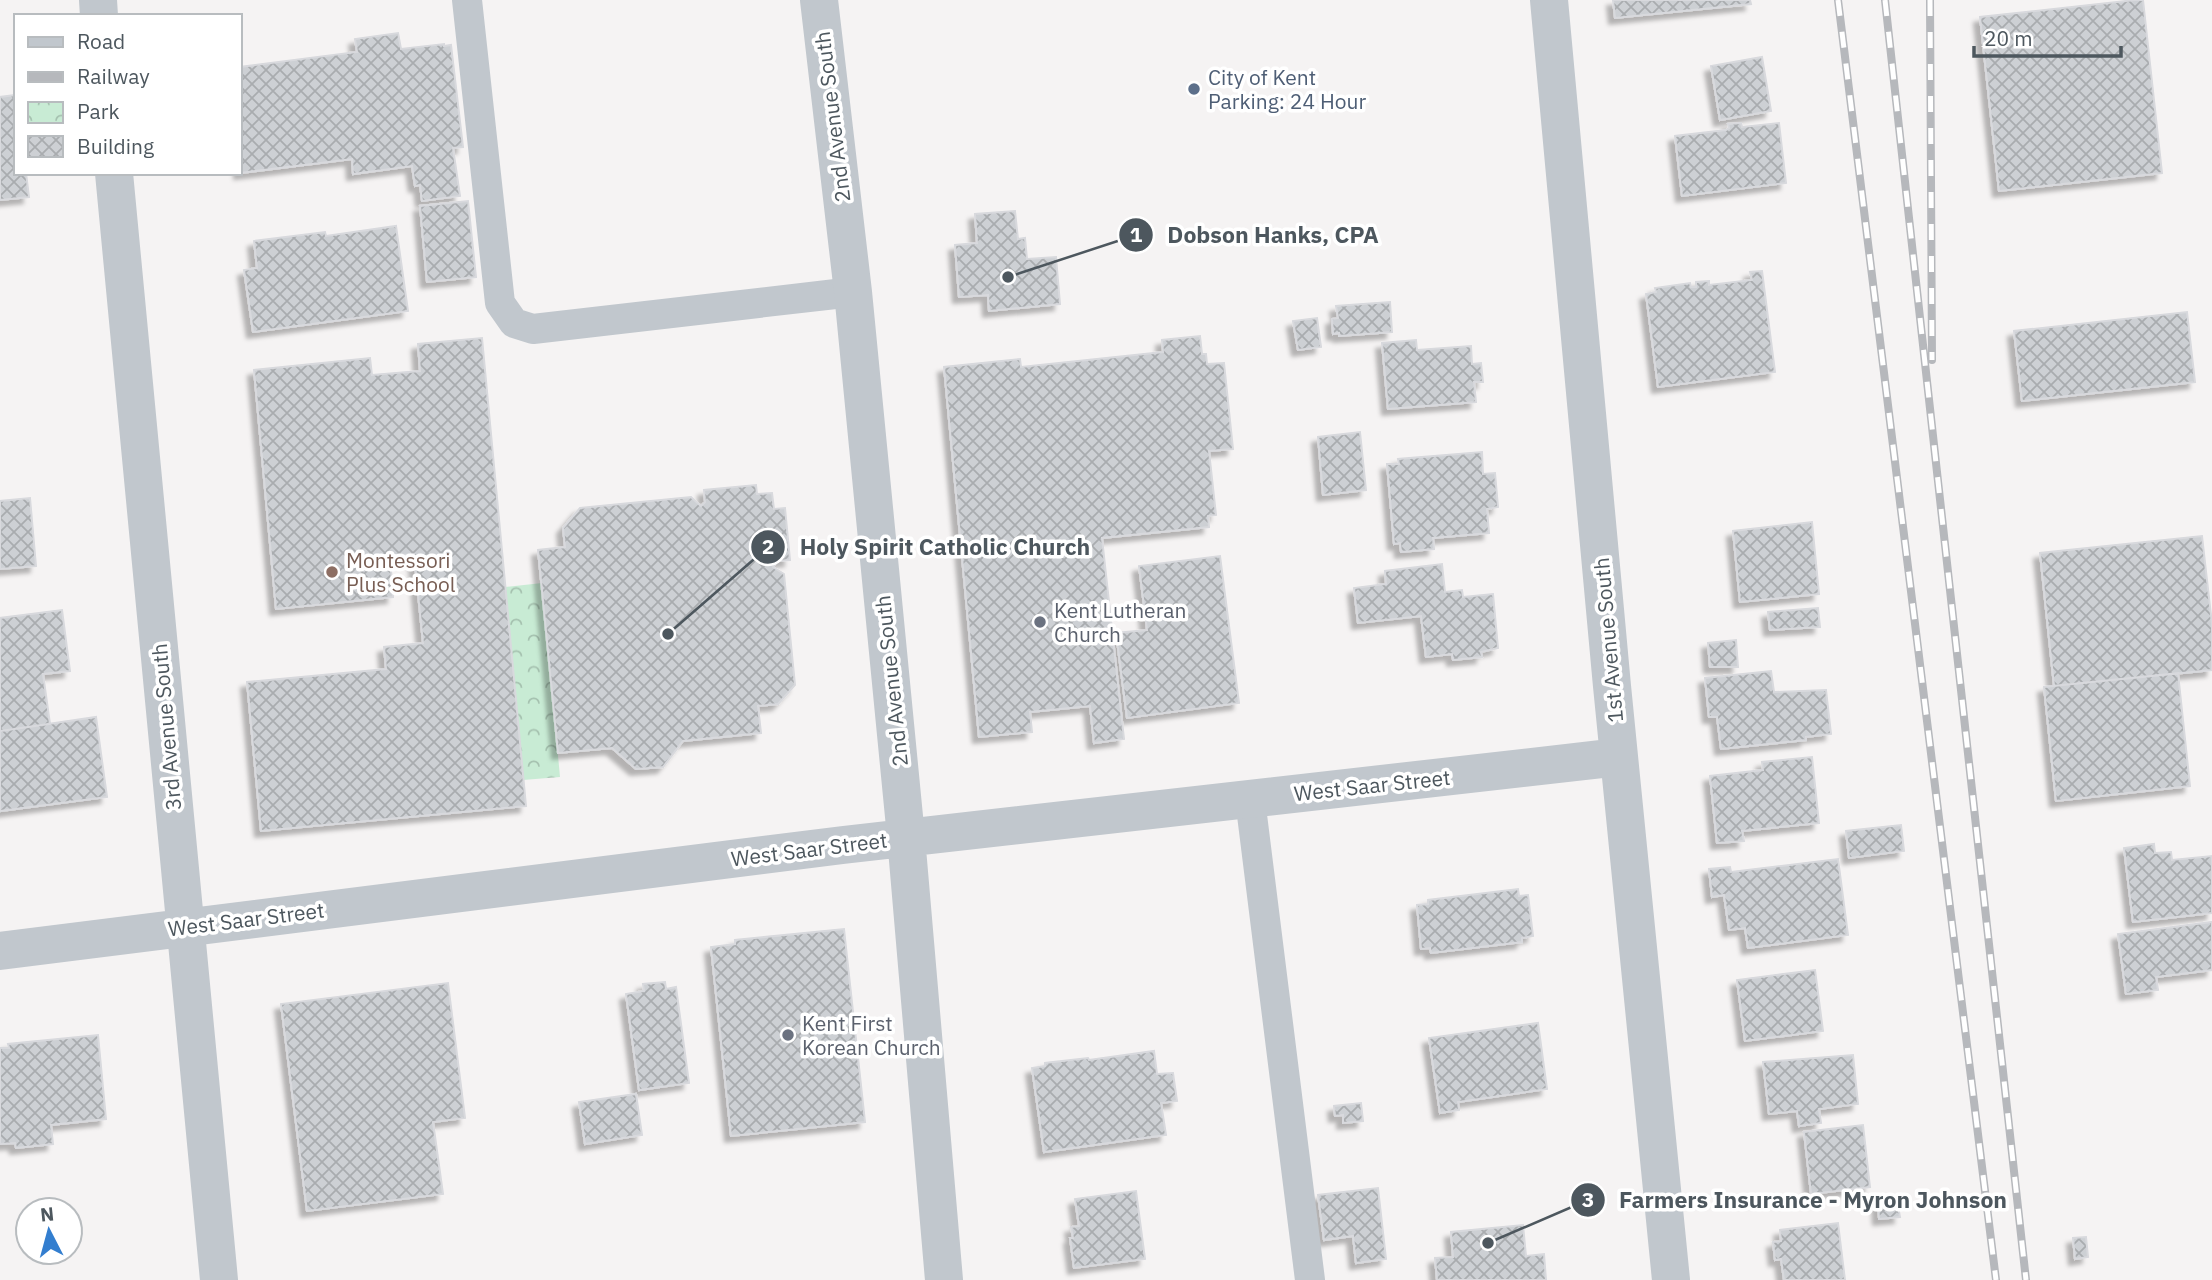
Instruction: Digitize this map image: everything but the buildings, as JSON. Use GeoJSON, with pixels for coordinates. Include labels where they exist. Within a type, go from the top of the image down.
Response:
{"type":"FeatureCollection","features":[{"type":"Feature","properties":{"kind":"street","name":"2nd Avenue South"},"geometry":{"type":"LineString","coordinates":[[818,0],[853,292],[906,837],[944,1280]]}},
{"type":"Feature","properties":{"kind":"street","name":"1st Avenue South"},"geometry":{"type":"LineString","coordinates":[[1549,0],[1619,757],[1671,1280]]}},
{"type":"Feature","properties":{"kind":"street","name":"3rd Avenue South"},"geometry":{"type":"LineString","coordinates":[[114,175],[219,1280]]}},
{"type":"Feature","properties":{"kind":"street","name":"West Saar Street"},"geometry":{"type":"LineString","coordinates":[[0,951],[906,837],[1619,757]]}},
{"type":"Feature","properties":{"kind":"lane"},"geometry":{"type":"LineString","coordinates":[[467,0],[500,303],[514,323],[533,329],[853,292]]}},
{"type":"Feature","properties":{"kind":"lane"},"geometry":{"type":"LineString","coordinates":[[1250,799],[1310,1280]]}},
{"type":"Feature","properties":{"kind":"green space"},"geometry":{"type":"Polygon","coordinates":[[[542,583],[560,777],[523,780],[505,587],[542,583]]]}},
{"type":"Feature","properties":{"kind":"railway"},"geometry":{"type":"LineString","coordinates":[[1838,0],[1996,1280]]}},
{"type":"Feature","properties":{"kind":"railway"},"geometry":{"type":"LineString","coordinates":[[1885,0],[2026,1280]]}},
{"type":"Feature","properties":{"kind":"railway"},"geometry":{"type":"LineString","coordinates":[[1930,0],[1932,360]]}},
{"type":"Feature","properties":{"kind":"place","name":"City of Kent Parking: 24 Hour"},"geometry":{"type":"Point","coordinates":[1194,89]}},
{"type":"Feature","properties":{"kind":"place","name":"Dobson Hanks, CPA"},"geometry":{"type":"Point","coordinates":[1008,277]}},
{"type":"Feature","properties":{"kind":"place","name":"Montessori Plus School"},"geometry":{"type":"Point","coordinates":[332,572]}},
{"type":"Feature","properties":{"kind":"place","name":"Kent Lutheran Church"},"geometry":{"type":"Point","coordinates":[1040,622]}},
{"type":"Feature","properties":{"kind":"place","name":"Holy Spirit Catholic Church"},"geometry":{"type":"Point","coordinates":[668,634]}},
{"type":"Feature","properties":{"kind":"place","name":"Kent First Korean Church"},"geometry":{"type":"Point","coordinates":[788,1035]}},
{"type":"Feature","properties":{"kind":"place","name":"Farmers Insurance - Myron Johnson"},"geometry":{"type":"Point","coordinates":[1488,1243]}}]}
